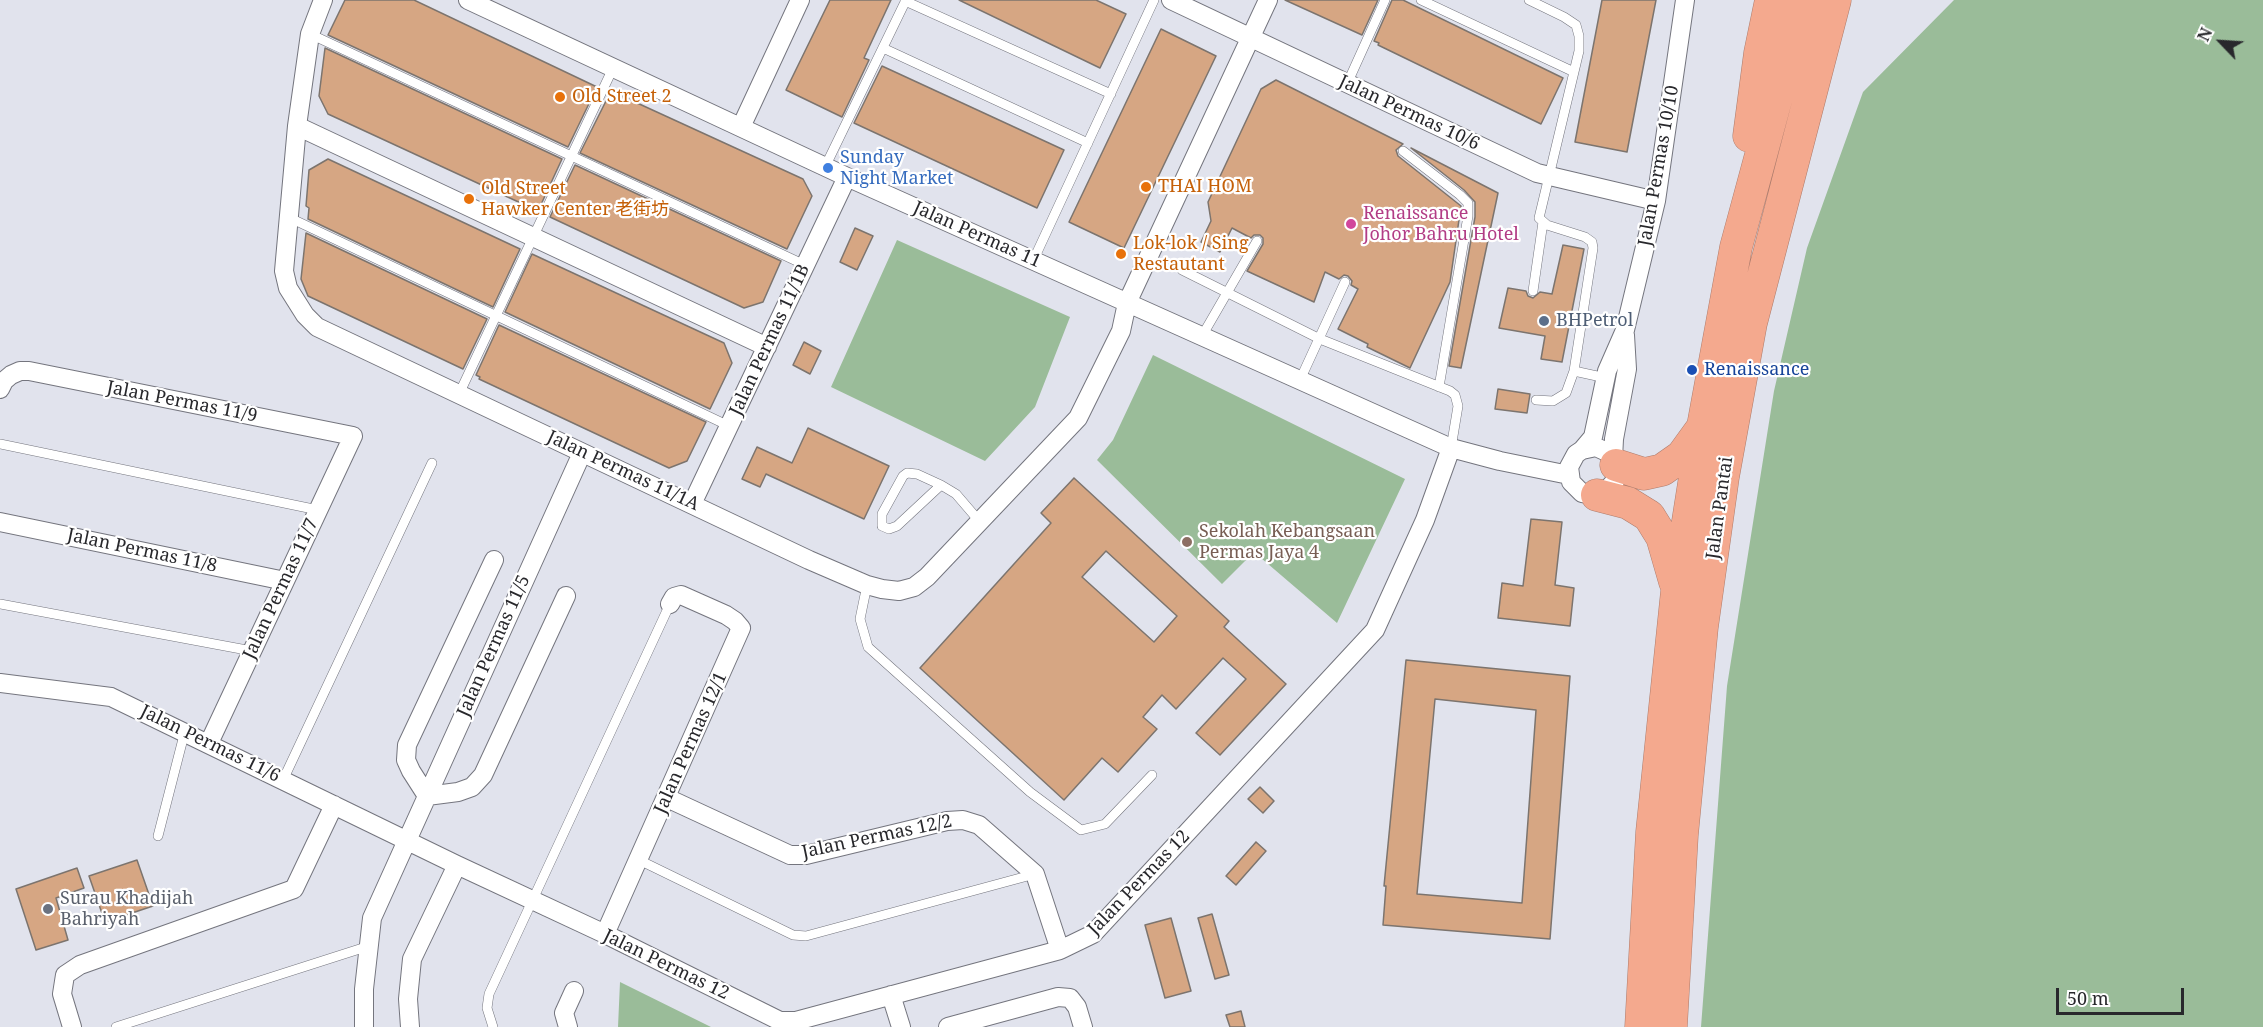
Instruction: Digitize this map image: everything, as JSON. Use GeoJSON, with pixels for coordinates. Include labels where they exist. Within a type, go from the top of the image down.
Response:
{"type":"FeatureCollection","features":[{"type":"Feature","properties":{"kind":"highway"},"geometry":{"type":"LineString","coordinates":[[1736,247],[1760,53],[1771,0]]}},
{"type":"Feature","properties":{"kind":"highway","name":"Jalan Pantai"},"geometry":{"type":"LineString","coordinates":[[1641,1027],[1652,832],[1677,591],[1703,426],[1736,247],[1803,0]]}},
{"type":"Feature","properties":{"kind":"highway","name":"Jalan Pantai"},"geometry":{"type":"LineString","coordinates":[[1671,1027],[1682,835],[1702,627],[1724,477],[1751,323],[1835,0]]}},
{"type":"Feature","properties":{"kind":"highway"},"geometry":{"type":"LineString","coordinates":[[1761,284],[1854,0]]}},
{"type":"Feature","properties":{"kind":"highway"},"geometry":{"type":"LineString","coordinates":[[1615,462],[1644,474],[1662,470],[1682,456],[1703,426]]}},
{"type":"Feature","properties":{"kind":"highway"},"geometry":{"type":"LineString","coordinates":[[1597,495],[1628,503],[1649,516],[1662,537],[1677,591]]}},
{"type":"Feature","properties":{"kind":"street","name":"Jalan Permas 11/1A"},"geometry":{"type":"LineString","coordinates":[[322,0],[309,34],[297,126],[285,271],[288,288],[305,315],[317,327],[809,560],[867,585],[882,590],[899,591],[914,586],[927,577],[1078,418],[1121,331],[1127,303],[1268,0]]}},
{"type":"Feature","properties":{"kind":"street","name":"Jalan Permas 11"},"geometry":{"type":"LineString","coordinates":[[468,0],[614,66],[825,167],[1451,448]]}},
{"type":"Feature","properties":{"kind":"street"},"geometry":{"type":"LineString","coordinates":[[741,127],[800,0]]}},
{"type":"Feature","properties":{"kind":"street","name":"Jalan Permas 10/6"},"geometry":{"type":"LineString","coordinates":[[1171,0],[1537,174],[1656,201]]}},
{"type":"Feature","properties":{"kind":"street","name":"Jalan Permas 10/10"},"geometry":{"type":"LineString","coordinates":[[1582,450],[1593,437],[1606,378],[1625,330],[1656,201],[1686,0]]}},
{"type":"Feature","properties":{"kind":"street"},"geometry":{"type":"LineString","coordinates":[[297,126],[767,347]]}},
{"type":"Feature","properties":{"kind":"street","name":"Jalan Permas 11/1B"},"geometry":{"type":"LineString","coordinates":[[692,504],[847,177]]}},
{"type":"Feature","properties":{"kind":"street","name":"Jalan Permas 10/10"},"geometry":{"type":"LineString","coordinates":[[1615,462],[1614,439],[1627,369],[1625,330]]}},
{"type":"Feature","properties":{"kind":"street","name":"Jalan Permas 11/9"},"geometry":{"type":"LineString","coordinates":[[0,390],[4,381],[11,375],[20,371],[29,371],[352,436]]}},
{"type":"Feature","properties":{"kind":"street","name":"Jalan Permas 11/7"},"geometry":{"type":"LineString","coordinates":[[209,743],[352,436]]}},
{"type":"Feature","properties":{"kind":"street"},"geometry":{"type":"LineString","coordinates":[[1596,447],[1609,453],[1615,462],[1615,481],[1610,488],[1597,495],[1582,493],[1576,488],[1569,475],[1572,460],[1582,450],[1596,447]]}},
{"type":"Feature","properties":{"kind":"street"},"geometry":{"type":"LineString","coordinates":[[1451,448],[1569,475]]}},
{"type":"Feature","properties":{"kind":"street","name":"Jalan Permas 12"},"geometry":{"type":"LineString","coordinates":[[408,841],[605,934],[780,1021],[796,1021],[1060,950],[1093,934],[1111,916],[1376,630],[1425,520],[1451,448]]}},
{"type":"Feature","properties":{"kind":"street","name":"Jalan Permas 11/5"},"geometry":{"type":"LineString","coordinates":[[364,1027],[364,989],[372,918],[582,453]]}},
{"type":"Feature","properties":{"kind":"street","name":"Jalan Permas 11/8"},"geometry":{"type":"LineString","coordinates":[[0,522],[285,581]]}},
{"type":"Feature","properties":{"kind":"street"},"geometry":{"type":"LineString","coordinates":[[494,560],[406,745],[406,760],[427,796],[458,792],[472,787],[483,775],[566,596]]}},
{"type":"Feature","properties":{"kind":"street","name":"Jalan Permas 12/1"},"geometry":{"type":"LineString","coordinates":[[605,934],[741,628],[726,615],[681,595],[674,597],[670,604]]}},
{"type":"Feature","properties":{"kind":"street","name":"Jalan Permas 11/6"},"geometry":{"type":"LineString","coordinates":[[0,683],[111,697],[408,841]]}},
{"type":"Feature","properties":{"kind":"street","name":"Jalan Permas 12/2"},"geometry":{"type":"LineString","coordinates":[[667,798],[790,855],[806,855],[947,821],[963,820],[979,825],[1035,874]]}},
{"type":"Feature","properties":{"kind":"street"},"geometry":{"type":"LineString","coordinates":[[72,1027],[62,994],[65,975],[80,964],[294,889],[334,804]]}},
{"type":"Feature","properties":{"kind":"street"},"geometry":{"type":"LineString","coordinates":[[410,1027],[408,999],[412,959],[457,865]]}},
{"type":"Feature","properties":{"kind":"street"},"geometry":{"type":"LineString","coordinates":[[1035,874],[1060,950]]}},
{"type":"Feature","properties":{"kind":"street"},"geometry":{"type":"LineString","coordinates":[[568,1027],[564,1012],[574,991]]}},
{"type":"Feature","properties":{"kind":"street"},"geometry":{"type":"LineString","coordinates":[[891,995],[901,1027]]}},
{"type":"Feature","properties":{"kind":"street"},"geometry":{"type":"LineString","coordinates":[[948,1027],[1058,997],[1070,998],[1077,1007],[1083,1027]]}},
{"type":"Feature","properties":{"kind":"lane"},"geometry":{"type":"LineString","coordinates":[[825,167],[906,0],[1111,94]]}},
{"type":"Feature","properties":{"kind":"lane"},"geometry":{"type":"LineString","coordinates":[[1033,261],[1154,0]]}},
{"type":"Feature","properties":{"kind":"lane"},"geometry":{"type":"LineString","coordinates":[[1347,84],[1385,0]]}},
{"type":"Feature","properties":{"kind":"lane"},"geometry":{"type":"LineString","coordinates":[[1421,0],[1574,72]]}},
{"type":"Feature","properties":{"kind":"lane"},"geometry":{"type":"LineString","coordinates":[[1529,0],[1564,17],[1575,25],[1579,36],[1579,51],[1539,218],[1543,222],[1588,239],[1593,248],[1574,371],[1566,393],[1553,401],[1536,400]]}},
{"type":"Feature","properties":{"kind":"lane"},"geometry":{"type":"LineString","coordinates":[[309,34],[805,265]]}},
{"type":"Feature","properties":{"kind":"lane"},"geometry":{"type":"LineString","coordinates":[[883,48],[1088,143]]}},
{"type":"Feature","properties":{"kind":"lane"},"geometry":{"type":"LineString","coordinates":[[459,394],[614,66]]}},
{"type":"Feature","properties":{"kind":"lane"},"geometry":{"type":"LineString","coordinates":[[1403,151],[1468,203],[1468,216],[1439,387]]}},
{"type":"Feature","properties":{"kind":"lane"},"geometry":{"type":"LineString","coordinates":[[288,217],[729,426]]}},
{"type":"Feature","properties":{"kind":"lane"},"geometry":{"type":"LineString","coordinates":[[1533,291],[1543,222]]}},
{"type":"Feature","properties":{"kind":"lane"},"geometry":{"type":"LineString","coordinates":[[1202,336],[1257,241]]}},
{"type":"Feature","properties":{"kind":"lane"},"geometry":{"type":"LineString","coordinates":[[1182,270],[1320,339],[1455,395],[1458,406],[1451,448]]}},
{"type":"Feature","properties":{"kind":"lane"},"geometry":{"type":"LineString","coordinates":[[1300,380],[1345,282]]}},
{"type":"Feature","properties":{"kind":"lane"},"geometry":{"type":"LineString","coordinates":[[1574,371],[1606,378]]}},
{"type":"Feature","properties":{"kind":"lane"},"geometry":{"type":"LineString","coordinates":[[0,444],[318,510]]}},
{"type":"Feature","properties":{"kind":"lane"},"geometry":{"type":"LineString","coordinates":[[284,780],[432,463]]}},
{"type":"Feature","properties":{"kind":"lane"},"geometry":{"type":"LineString","coordinates":[[941,485],[897,526],[889,529],[882,526],[882,514],[903,476],[908,473],[917,474],[941,485],[956,494],[980,522]]}},
{"type":"Feature","properties":{"kind":"lane"},"geometry":{"type":"LineString","coordinates":[[867,585],[860,619],[868,647],[1030,792],[1081,830],[1106,824],[1152,775]]}},
{"type":"Feature","properties":{"kind":"lane"},"geometry":{"type":"LineString","coordinates":[[0,603],[252,651]]}},
{"type":"Feature","properties":{"kind":"lane"},"geometry":{"type":"LineString","coordinates":[[493,1027],[487,1008],[489,994],[670,604]]}},
{"type":"Feature","properties":{"kind":"lane"},"geometry":{"type":"LineString","coordinates":[[158,836],[184,731]]}},
{"type":"Feature","properties":{"kind":"lane"},"geometry":{"type":"LineString","coordinates":[[639,860],[793,935],[806,936],[1035,874]]}},
{"type":"Feature","properties":{"kind":"lane"},"geometry":{"type":"LineString","coordinates":[[116,1027],[369,946]]}},
{"type":"Feature","properties":{"kind":"green space"},"geometry":{"type":"Polygon","coordinates":[[[1954,0],[2263,0],[2263,1027],[1701,1027],[1727,686],[1774,391],[1807,248],[1863,92],[1954,0]]]}},
{"type":"Feature","properties":{"kind":"green space"},"geometry":{"type":"Polygon","coordinates":[[[897,240],[1070,317],[1035,407],[985,461],[831,387],[897,240]]]}},
{"type":"Feature","properties":{"kind":"green space"},"geometry":{"type":"Polygon","coordinates":[[[1153,355],[1405,479],[1337,623],[1254,552],[1222,584],[1097,460],[1113,440],[1153,355]]]}},
{"type":"Feature","properties":{"kind":"green space"},"geometry":{"type":"Polygon","coordinates":[[[620,982],[711,1027],[618,1027],[620,982]]]}},
{"type":"Feature","properties":{"kind":"building"},"geometry":{"type":"Polygon","coordinates":[[[345,0],[414,0],[597,87],[568,147],[328,35],[345,0]]]}},
{"type":"Feature","properties":{"kind":"building"},"geometry":{"type":"Polygon","coordinates":[[[830,0],[891,0],[864,58],[869,60],[842,117],[786,90],[830,0]]]}},
{"type":"Feature","properties":{"kind":"building"},"geometry":{"type":"Polygon","coordinates":[[[959,0],[1096,0],[1126,14],[1100,68],[959,0]]]}},
{"type":"Feature","properties":{"kind":"building"},"geometry":{"type":"Polygon","coordinates":[[[1285,0],[1378,0],[1362,35],[1285,0]]]}},
{"type":"Feature","properties":{"kind":"building"},"geometry":{"type":"Polygon","coordinates":[[[1392,0],[1403,0],[1563,78],[1541,124],[1378,45],[1379,43],[1374,41],[1392,0]]]}},
{"type":"Feature","properties":{"kind":"building"},"geometry":{"type":"Polygon","coordinates":[[[1602,0],[1656,0],[1627,152],[1575,142],[1602,0]]]}},
{"type":"Feature","properties":{"kind":"building"},"geometry":{"type":"Polygon","coordinates":[[[1161,29],[1216,56],[1124,248],[1069,222],[1161,29]]]}},
{"type":"Feature","properties":{"kind":"building"},"geometry":{"type":"Polygon","coordinates":[[[325,48],[562,159],[538,211],[328,114],[319,96],[325,48]]]}},
{"type":"Feature","properties":{"kind":"building"},"geometry":{"type":"Polygon","coordinates":[[[882,66],[1064,150],[1037,208],[854,123],[882,66]]]}},
{"type":"Feature","properties":{"kind":"building","name":"Renaissance Johor Bahru Hotel"},"geometry":{"type":"Polygon","coordinates":[[[1276,80],[1403,144],[1396,150],[1398,156],[1461,206],[1450,282],[1410,368],[1367,347],[1368,344],[1338,329],[1358,289],[1351,285],[1352,281],[1348,276],[1344,275],[1339,279],[1325,272],[1314,302],[1247,271],[1263,244],[1263,238],[1260,235],[1254,235],[1251,238],[1232,228],[1220,252],[1201,242],[1211,221],[1208,202],[1261,89],[1276,80]]]}},
{"type":"Feature","properties":{"kind":"building"},"geometry":{"type":"Polygon","coordinates":[[[611,91],[803,179],[812,196],[787,249],[580,153],[611,91]]]}},
{"type":"Feature","properties":{"kind":"building"},"geometry":{"type":"Polygon","coordinates":[[[1411,148],[1498,193],[1461,368],[1449,366],[1475,217],[1475,202],[1464,190],[1411,148]]]}},
{"type":"Feature","properties":{"kind":"building"},"geometry":{"type":"Polygon","coordinates":[[[328,159],[520,249],[493,307],[308,219],[309,208],[306,206],[309,170],[328,159]]]}},
{"type":"Feature","properties":{"kind":"building"},"geometry":{"type":"Polygon","coordinates":[[[575,165],[781,261],[763,302],[744,308],[550,217],[575,165]]]}},
{"type":"Feature","properties":{"kind":"building"},"geometry":{"type":"Polygon","coordinates":[[[855,228],[873,236],[857,270],[840,262],[855,228]]]}},
{"type":"Feature","properties":{"kind":"building"},"geometry":{"type":"Polygon","coordinates":[[[306,233],[487,319],[463,369],[308,296],[301,279],[306,233]]]}},
{"type":"Feature","properties":{"kind":"building"},"geometry":{"type":"Polygon","coordinates":[[[1563,245],[1584,249],[1562,362],[1541,359],[1545,336],[1499,328],[1508,288],[1526,291],[1528,296],[1533,298],[1540,292],[1552,294],[1563,245]]]}},
{"type":"Feature","properties":{"kind":"building"},"geometry":{"type":"Polygon","coordinates":[[[532,254],[724,343],[732,363],[710,409],[505,312],[532,254]]]}},
{"type":"Feature","properties":{"kind":"building"},"geometry":{"type":"Polygon","coordinates":[[[499,325],[706,422],[687,461],[669,468],[479,379],[480,377],[476,375],[499,325]]]}},
{"type":"Feature","properties":{"kind":"building"},"geometry":{"type":"Polygon","coordinates":[[[804,342],[821,351],[810,374],[793,365],[804,342]]]}},
{"type":"Feature","properties":{"kind":"building"},"geometry":{"type":"Polygon","coordinates":[[[1498,389],[1530,394],[1527,413],[1495,409],[1498,389]]]}},
{"type":"Feature","properties":{"kind":"building"},"geometry":{"type":"Polygon","coordinates":[[[808,428],[889,466],[864,519],[766,474],[760,487],[742,479],[757,447],[792,463],[808,428]]]}},
{"type":"Feature","properties":{"kind":"building"},"geometry":{"type":"Polygon","coordinates":[[[1074,478],[1229,621],[1224,627],[1286,684],[1220,755],[1196,733],[1246,679],[1223,658],[1176,709],[1162,695],[1143,717],[1157,729],[1118,772],[1102,758],[1064,800],[920,668],[1051,523],[1041,513],[1074,478]],[[1106,551],[1082,577],[1154,642],[1177,616],[1106,551]]]}},
{"type":"Feature","properties":{"kind":"building"},"geometry":{"type":"Polygon","coordinates":[[[1531,519],[1562,522],[1555,585],[1574,588],[1570,626],[1498,618],[1502,583],[1523,586],[1531,519]]]}},
{"type":"Feature","properties":{"kind":"building"},"geometry":{"type":"Polygon","coordinates":[[[1406,660],[1570,676],[1550,939],[1383,925],[1386,886],[1384,886],[1406,660]],[[1435,699],[1417,894],[1522,903],[1536,710],[1435,699]]]}},
{"type":"Feature","properties":{"kind":"building"},"geometry":{"type":"Polygon","coordinates":[[[1260,787],[1274,801],[1263,813],[1248,799],[1260,787]]]}},
{"type":"Feature","properties":{"kind":"building"},"geometry":{"type":"Polygon","coordinates":[[[1256,842],[1266,851],[1236,885],[1226,876],[1256,842]]]}},
{"type":"Feature","properties":{"kind":"building"},"geometry":{"type":"Polygon","coordinates":[[[137,860],[153,906],[105,922],[89,876],[137,860]]]}},
{"type":"Feature","properties":{"kind":"building","name":"Surau Khadijah Bahriyah"},"geometry":{"type":"Polygon","coordinates":[[[77,868],[84,888],[56,898],[68,940],[36,950],[16,889],[77,868]]]}},
{"type":"Feature","properties":{"kind":"building"},"geometry":{"type":"Polygon","coordinates":[[[1212,914],[1229,975],[1215,979],[1198,918],[1212,914]]]}},
{"type":"Feature","properties":{"kind":"building"},"geometry":{"type":"Polygon","coordinates":[[[1171,918],[1191,991],[1165,998],[1145,925],[1171,918]]]}},
{"type":"Feature","properties":{"kind":"building"},"geometry":{"type":"Polygon","coordinates":[[[1241,1011],[1245,1027],[1230,1027],[1226,1015],[1241,1011]]]}},
{"type":"Feature","properties":{"kind":"place","name":"Old Street 2"},"geometry":{"type":"Point","coordinates":[560,97]}},
{"type":"Feature","properties":{"kind":"place","name":"Sunday Night Market"},"geometry":{"type":"Point","coordinates":[828,168]}},
{"type":"Feature","properties":{"kind":"place","name":"THAI HOM"},"geometry":{"type":"Point","coordinates":[1146,187]}},
{"type":"Feature","properties":{"kind":"place","name":"Old Street Hawker Center 老街坊"},"geometry":{"type":"Point","coordinates":[469,199]}},
{"type":"Feature","properties":{"kind":"place","name":"Renaissance Johor Bahru Hotel"},"geometry":{"type":"Point","coordinates":[1351,224]}},
{"type":"Feature","properties":{"kind":"place","name":"Lok-lok / Sing Restautant"},"geometry":{"type":"Point","coordinates":[1121,254]}},
{"type":"Feature","properties":{"kind":"place","name":"BHPetrol"},"geometry":{"type":"Point","coordinates":[1544,321]}},
{"type":"Feature","properties":{"kind":"place","name":"Renaissance"},"geometry":{"type":"Point","coordinates":[1692,370]}},
{"type":"Feature","properties":{"kind":"place","name":"Sekolah Kebangsaan Permas Jaya 4"},"geometry":{"type":"Point","coordinates":[1187,542]}},
{"type":"Feature","properties":{"kind":"place","name":"Surau Khadijah Bahriyah"},"geometry":{"type":"Point","coordinates":[48,909]}}]}
